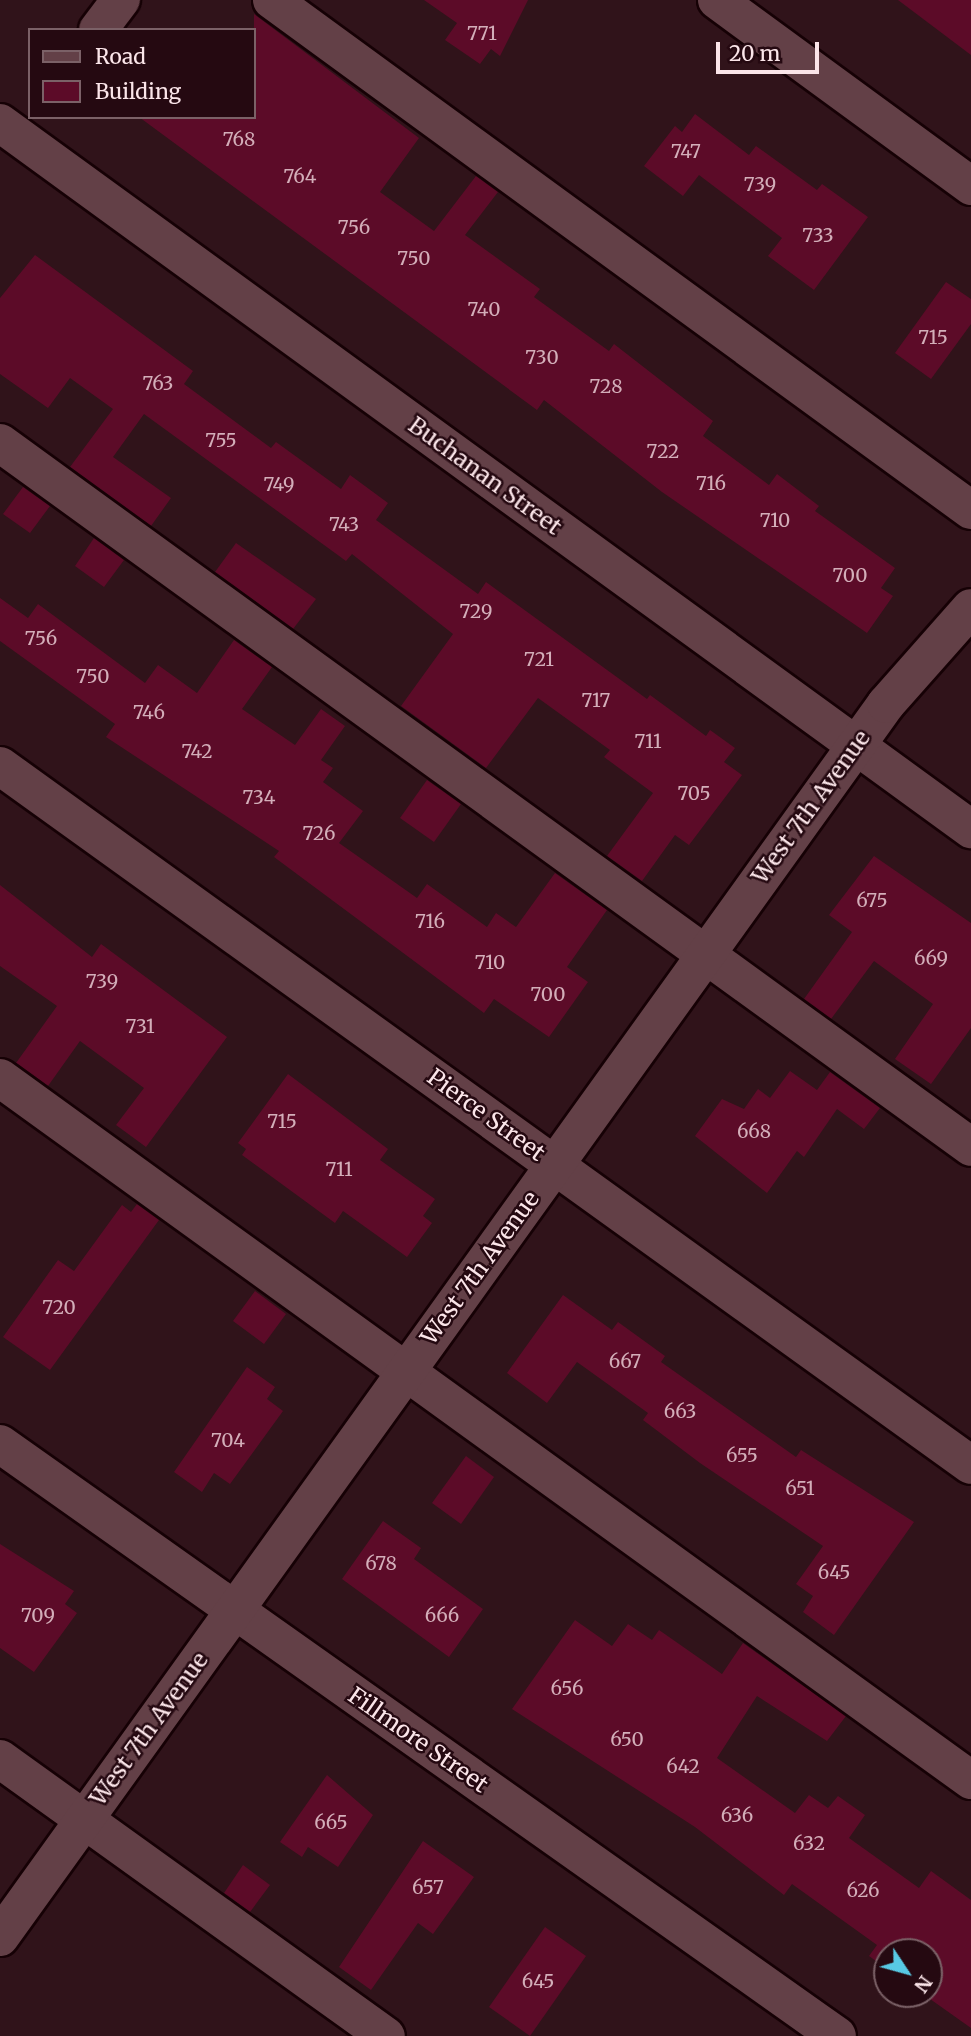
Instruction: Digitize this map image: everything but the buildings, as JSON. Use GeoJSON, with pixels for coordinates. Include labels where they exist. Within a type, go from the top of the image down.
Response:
{"type":"FeatureCollection","features":[{"type":"Feature","properties":{"kind":"street"},"geometry":{"type":"LineString","coordinates":[[100,28],[121,0]]}},
{"type":"Feature","properties":{"kind":"street"},"geometry":{"type":"LineString","coordinates":[[272,0],[971,510]]}},
{"type":"Feature","properties":{"kind":"street"},"geometry":{"type":"LineString","coordinates":[[717,0],[971,186]]}},
{"type":"Feature","properties":{"kind":"street","name":"Buchanan Street"},"geometry":{"type":"LineString","coordinates":[[12,133],[971,829]]}},
{"type":"Feature","properties":{"kind":"street"},"geometry":{"type":"LineString","coordinates":[[0,443],[971,1147]]}},
{"type":"Feature","properties":{"kind":"street","name":"West 7th Avenue"},"geometry":{"type":"LineString","coordinates":[[0,1937],[405,1369],[856,746],[924,656],[971,608]]}},
{"type":"Feature","properties":{"kind":"street","name":"Pierce Street"},"geometry":{"type":"LineString","coordinates":[[0,766],[971,1465]]}},
{"type":"Feature","properties":{"kind":"street"},"geometry":{"type":"LineString","coordinates":[[0,1078],[971,1780]]}},
{"type":"Feature","properties":{"kind":"street","name":"Fillmore Street"},"geometry":{"type":"LineString","coordinates":[[0,1444],[837,2036]]}},
{"type":"Feature","properties":{"kind":"street"},"geometry":{"type":"LineString","coordinates":[[0,1759],[386,2036]]}}]}
